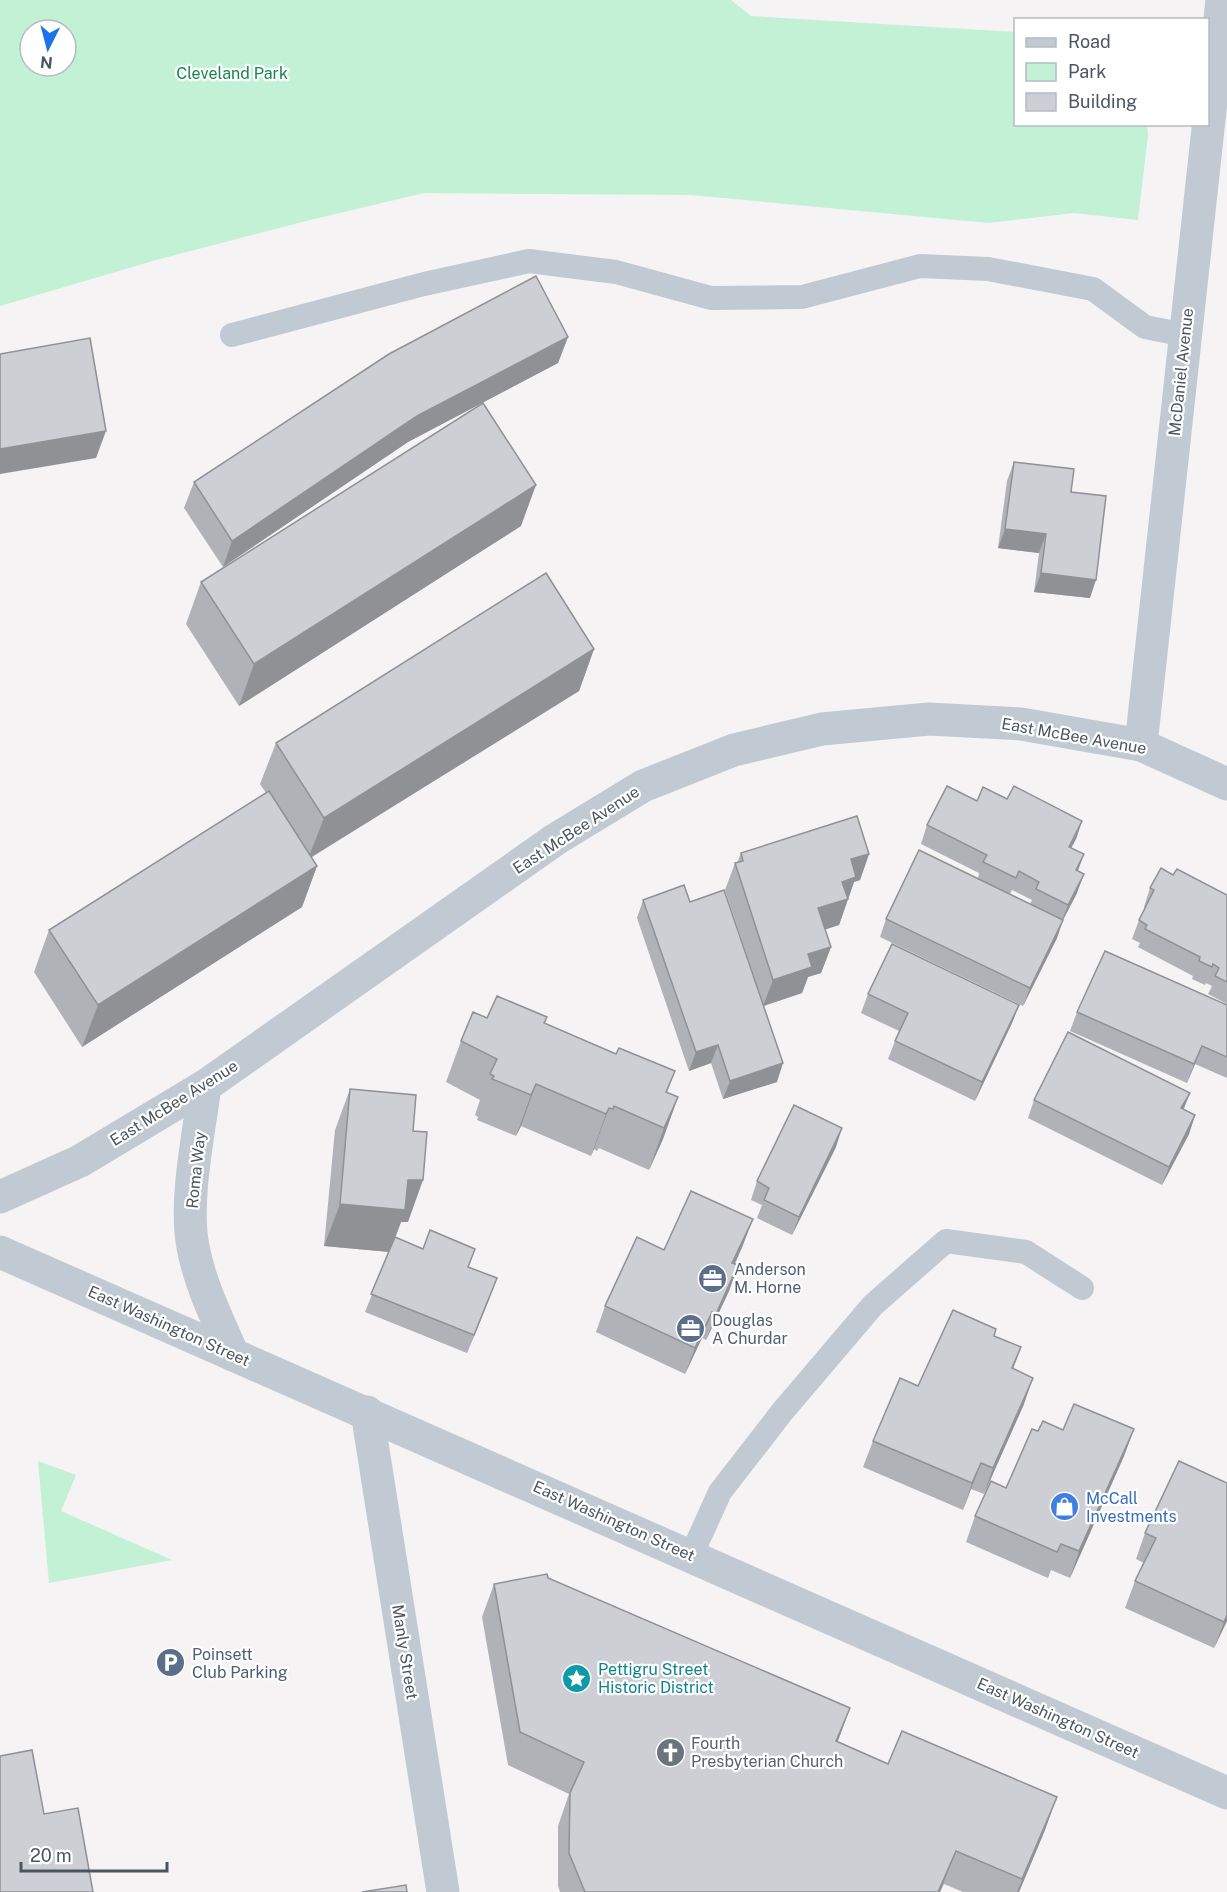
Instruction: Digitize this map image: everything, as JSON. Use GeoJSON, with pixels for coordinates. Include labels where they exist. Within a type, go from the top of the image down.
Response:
{"type":"FeatureCollection","features":[{"type":"Feature","properties":{"kind":"street","name":"McDaniel Avenue"},"geometry":{"type":"LineString","coordinates":[[1209,117],[1222,0]]}},
{"type":"Feature","properties":{"kind":"street","name":"McDaniel Avenue"},"geometry":{"type":"LineString","coordinates":[[1141,745],[1208,126]]}},
{"type":"Feature","properties":{"kind":"street","name":"East McBee Avenue"},"geometry":{"type":"LineString","coordinates":[[0,1197],[80,1161],[205,1086],[556,839],[643,786],[734,750],[822,729],[929,719],[1021,723],[1141,745],[1227,784]]}},
{"type":"Feature","properties":{"kind":"street","name":"Roma Way"},"geometry":{"type":"LineString","coordinates":[[205,1086],[190,1204],[193,1245],[204,1287],[233,1355]]}},
{"type":"Feature","properties":{"kind":"street","name":"East Washington Street"},"geometry":{"type":"LineString","coordinates":[[0,1252],[1227,1793]]}},
{"type":"Feature","properties":{"kind":"street","name":"Manly Street"},"geometry":{"type":"LineString","coordinates":[[367,1412],[443,1892]]}},
{"type":"Feature","properties":{"kind":"lane"},"geometry":{"type":"LineString","coordinates":[[232,335],[424,284],[529,261],[616,272],[711,298],[802,297],[920,266],[988,269],[1093,289],[1145,327],[1185,335]]}},
{"type":"Feature","properties":{"kind":"lane"},"geometry":{"type":"LineString","coordinates":[[691,1556],[720,1491],[782,1412],[873,1305],[946,1241],[1026,1252],[1082,1288]]}},
{"type":"Feature","properties":{"kind":"green space","name":"Cleveland Park"},"geometry":{"type":"Polygon","coordinates":[[[0,0],[731,0],[751,16],[1014,32],[1014,126],[1147,126],[1138,220],[1074,213],[989,223],[691,195],[424,193],[156,260],[0,306],[0,0]]]}},
{"type":"Feature","properties":{"kind":"green space"},"geometry":{"type":"Polygon","coordinates":[[[38,1461],[76,1475],[61,1511],[172,1560],[49,1583],[38,1461]]]}},
{"type":"Feature","properties":{"kind":"building"},"geometry":{"type":"Polygon","coordinates":[[[536,276],[568,337],[417,416],[232,541],[194,482],[389,354],[536,276]]]}},
{"type":"Feature","properties":{"kind":"building"},"geometry":{"type":"Polygon","coordinates":[[[90,338],[106,431],[0,449],[0,354],[90,338]]]}},
{"type":"Feature","properties":{"kind":"building"},"geometry":{"type":"Polygon","coordinates":[[[483,403],[536,485],[254,664],[201,582],[483,403]]]}},
{"type":"Feature","properties":{"kind":"building"},"geometry":{"type":"Polygon","coordinates":[[[1014,462],[1074,469],[1071,492],[1106,496],[1096,580],[1041,573],[1046,534],[1005,529],[1014,462]]]}},
{"type":"Feature","properties":{"kind":"building"},"geometry":{"type":"Polygon","coordinates":[[[546,573],[594,649],[324,818],[276,743],[546,573]]]}},
{"type":"Feature","properties":{"kind":"building"},"geometry":{"type":"Polygon","coordinates":[[[947,786],[977,801],[983,787],[1007,799],[1014,786],[1082,821],[1069,847],[1084,854],[1076,870],[1084,874],[1068,905],[1036,889],[1039,882],[1019,871],[1016,878],[983,862],[987,855],[927,825],[947,786]]]}},
{"type":"Feature","properties":{"kind":"building"},"geometry":{"type":"Polygon","coordinates":[[[269,791],[317,866],[98,1005],[49,930],[269,791]]]}},
{"type":"Feature","properties":{"kind":"building"},"geometry":{"type":"Polygon","coordinates":[[[857,816],[869,854],[851,859],[856,877],[842,882],[848,899],[818,908],[831,947],[808,954],[812,967],[773,980],[735,863],[743,861],[741,853],[857,816]]]}},
{"type":"Feature","properties":{"kind":"building"},"geometry":{"type":"Polygon","coordinates":[[[919,850],[1063,920],[1030,988],[886,919],[919,850]]]}},
{"type":"Feature","properties":{"kind":"building"},"geometry":{"type":"Polygon","coordinates":[[[1161,868],[1173,875],[1177,869],[1227,895],[1227,982],[1215,976],[1219,968],[1199,961],[1200,957],[1145,929],[1147,925],[1139,920],[1154,890],[1150,888],[1161,868]]]}},
{"type":"Feature","properties":{"kind":"building"},"geometry":{"type":"Polygon","coordinates":[[[684,885],[690,902],[724,890],[783,1063],[730,1081],[718,1045],[696,1052],[643,900],[684,885]]]}},
{"type":"Feature","properties":{"kind":"building"},"geometry":{"type":"Polygon","coordinates":[[[892,944],[1019,1005],[982,1082],[895,1041],[908,1013],[868,994],[892,944]]]}},
{"type":"Feature","properties":{"kind":"building"},"geometry":{"type":"Polygon","coordinates":[[[1105,951],[1227,1005],[1227,1057],[1202,1046],[1194,1064],[1077,1012],[1105,951]]]}},
{"type":"Feature","properties":{"kind":"building"},"geometry":{"type":"Polygon","coordinates":[[[497,996],[547,1017],[544,1023],[616,1054],[619,1048],[675,1071],[666,1092],[678,1097],[664,1128],[614,1106],[613,1109],[609,1108],[606,1114],[536,1084],[531,1095],[492,1079],[494,1076],[490,1074],[497,1059],[461,1041],[473,1012],[487,1018],[497,996]]]}},
{"type":"Feature","properties":{"kind":"building"},"geometry":{"type":"Polygon","coordinates":[[[1068,1032],[1190,1093],[1181,1108],[1195,1115],[1169,1167],[1034,1100],[1068,1032]]]}},
{"type":"Feature","properties":{"kind":"building"},"geometry":{"type":"Polygon","coordinates":[[[350,1089],[416,1095],[413,1131],[427,1132],[423,1180],[408,1180],[405,1210],[340,1204],[350,1089]]]}},
{"type":"Feature","properties":{"kind":"building"},"geometry":{"type":"Polygon","coordinates":[[[794,1105],[842,1128],[799,1217],[764,1200],[769,1188],[757,1181],[794,1105]]]}},
{"type":"Feature","properties":{"kind":"building"},"geometry":{"type":"Polygon","coordinates":[[[691,1191],[753,1219],[732,1263],[738,1265],[716,1314],[712,1312],[695,1348],[605,1306],[637,1237],[664,1250],[691,1191]]]}},
{"type":"Feature","properties":{"kind":"building"},"geometry":{"type":"Polygon","coordinates":[[[430,1230],[475,1249],[468,1267],[497,1278],[474,1335],[371,1294],[395,1237],[423,1249],[430,1230]]]}},
{"type":"Feature","properties":{"kind":"building"},"geometry":{"type":"Polygon","coordinates":[[[953,1310],[996,1329],[994,1336],[1021,1347],[1012,1368],[1033,1378],[993,1468],[981,1463],[972,1483],[873,1441],[900,1378],[918,1386],[953,1310]]]}},
{"type":"Feature","properties":{"kind":"building"},"geometry":{"type":"Polygon","coordinates":[[[1074,1404],[1134,1429],[1079,1551],[1061,1544],[1057,1552],[975,1516],[991,1481],[1006,1488],[1032,1429],[1038,1431],[1043,1421],[1063,1430],[1074,1404]]]}},
{"type":"Feature","properties":{"kind":"building"},"geometry":{"type":"Polygon","coordinates":[[[1179,1461],[1227,1483],[1227,1615],[1224,1622],[1135,1581],[1156,1538],[1145,1533],[1179,1461]]]}},
{"type":"Feature","properties":{"kind":"building","name":"Fourth Presbyterian Church"},"geometry":{"type":"Polygon","coordinates":[[[547,1574],[548,1578],[850,1708],[836,1741],[888,1764],[902,1731],[1057,1797],[1022,1879],[956,1851],[938,1892],[585,1892],[569,1853],[570,1793],[584,1762],[520,1732],[494,1584],[547,1574]]]}},
{"type":"Feature","properties":{"kind":"building"},"geometry":{"type":"Polygon","coordinates":[[[32,1750],[44,1814],[78,1808],[93,1892],[0,1892],[0,1756],[32,1750]]]}},
{"type":"Feature","properties":{"kind":"building"},"geometry":{"type":"Polygon","coordinates":[[[406,1885],[407,1892],[362,1892],[406,1885]]]}},
{"type":"Feature","properties":{"kind":"place","name":"Anderson M. Horne"},"geometry":{"type":"Point","coordinates":[713,1278]}},
{"type":"Feature","properties":{"kind":"place","name":"Douglas A Churdar"},"geometry":{"type":"Point","coordinates":[691,1329]}},
{"type":"Feature","properties":{"kind":"place","name":"McCall Investments"},"geometry":{"type":"Point","coordinates":[1065,1507]}},
{"type":"Feature","properties":{"kind":"place","name":"Poinsett Club Parking"},"geometry":{"type":"Point","coordinates":[171,1663]}},
{"type":"Feature","properties":{"kind":"place","name":"Pettigru Street Historic District"},"geometry":{"type":"Point","coordinates":[577,1678]}},
{"type":"Feature","properties":{"kind":"place","name":"Fourth Presbyterian Church"},"geometry":{"type":"Point","coordinates":[670,1752]}}]}
